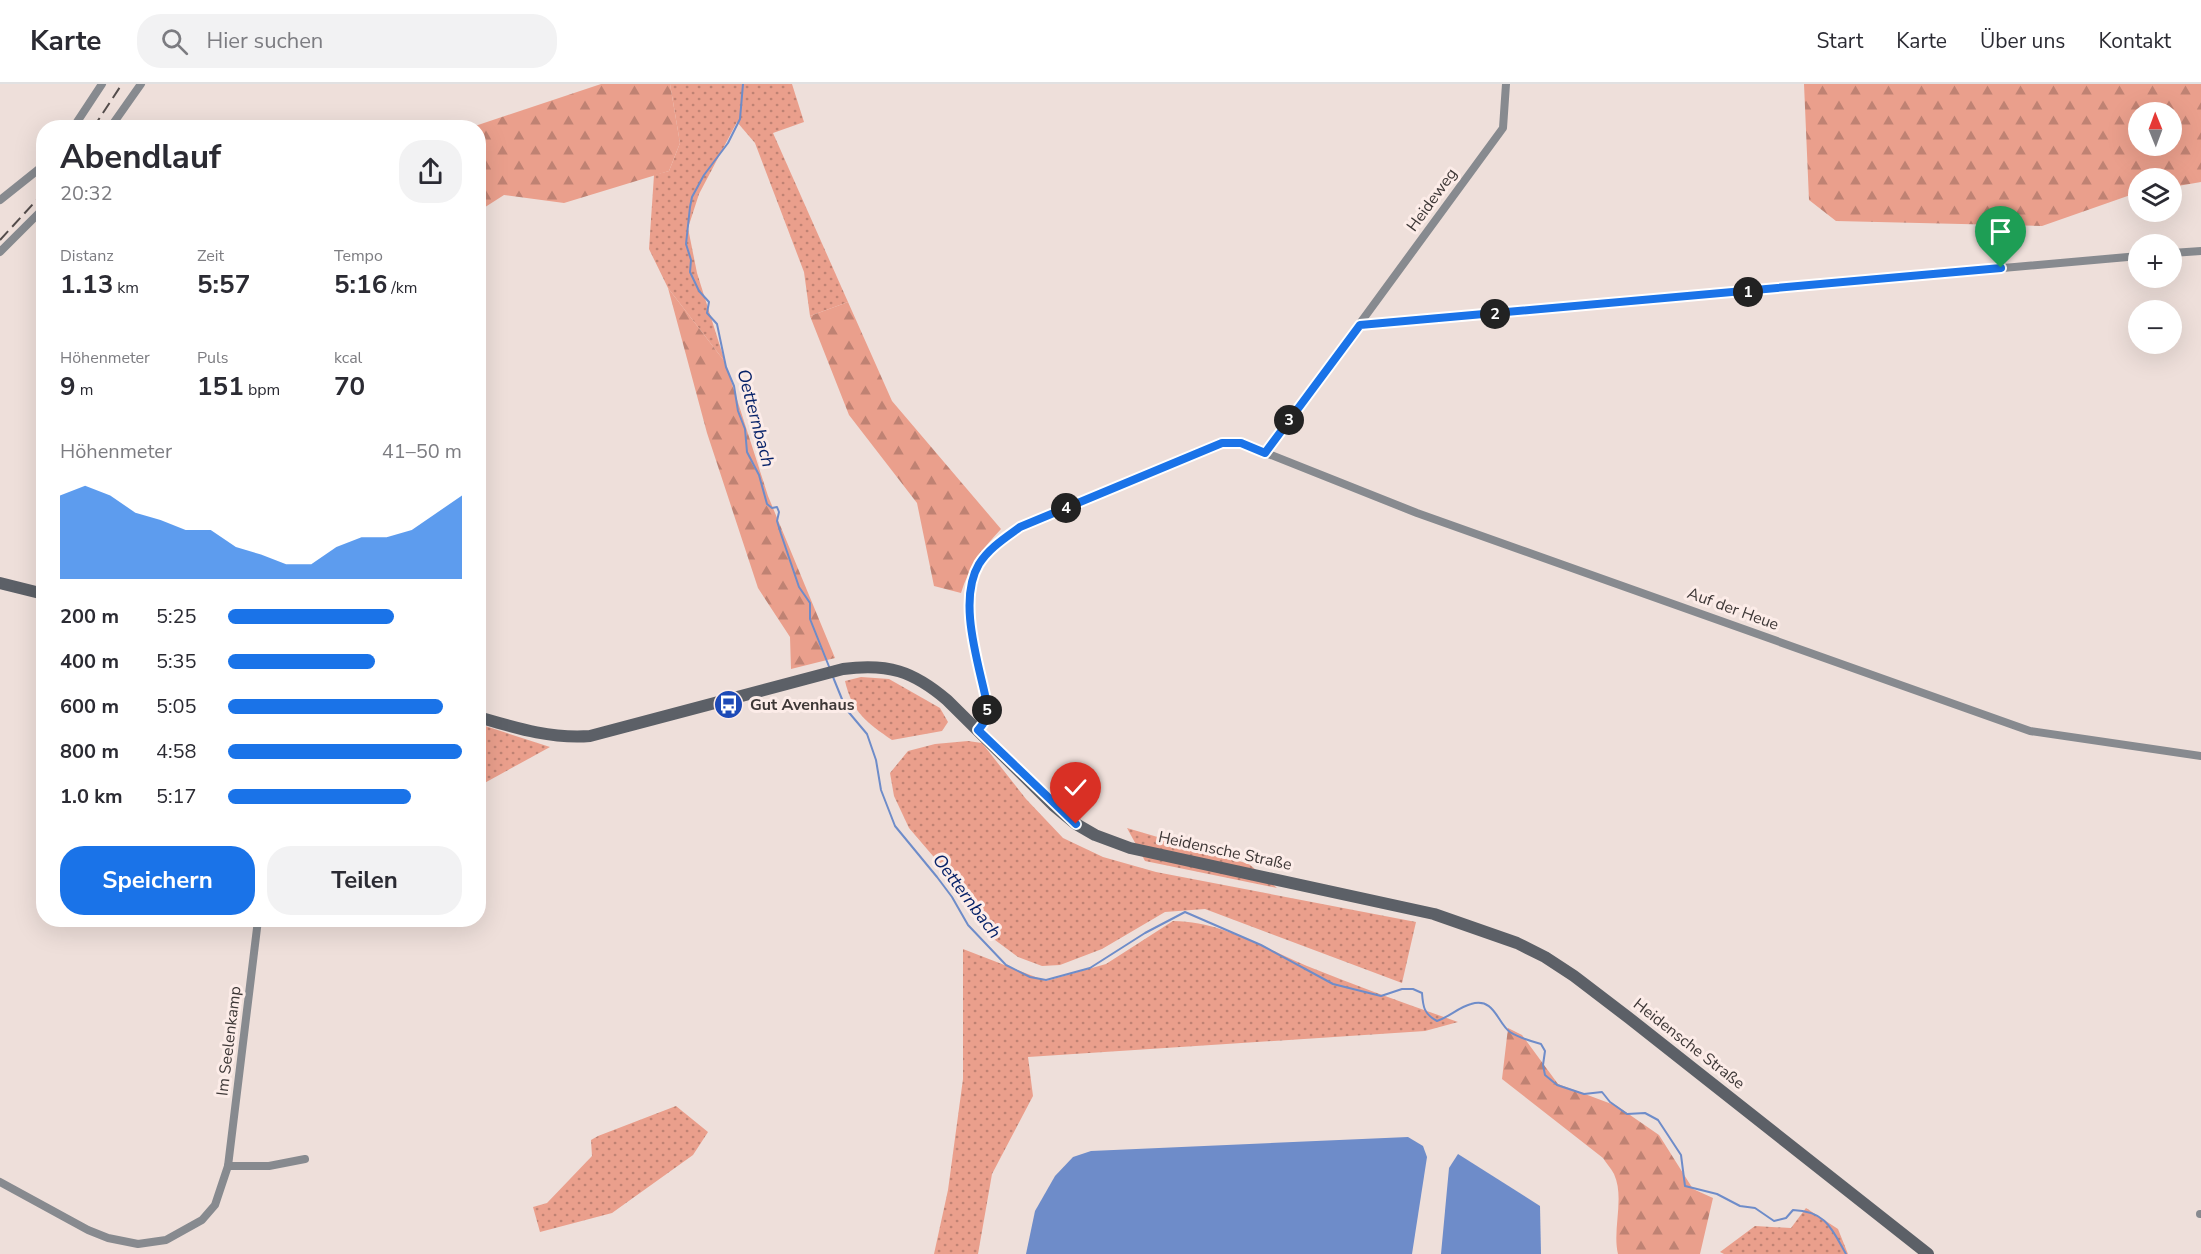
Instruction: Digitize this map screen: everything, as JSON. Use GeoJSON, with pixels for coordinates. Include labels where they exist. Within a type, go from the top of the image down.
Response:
{"type":"FeatureCollection","features":[{"type":"Feature","properties":{"kind":"main road"},"geometry":{"type":"LineString","coordinates":[[0,583],[36,592]]}},
{"type":"Feature","properties":{"kind":"main road","name":"Heidensche Straße"},"geometry":{"type":"LineString","coordinates":[[486,719],[557,737],[590,736],[610,733],[843,669],[869,666],[891,668],[909,674],[928,684],[1076,824],[1115,844],[1434,914],[1496,935],[1545,957],[1629,1017],[1928,1254]]}},
{"type":"Feature","properties":{"kind":"street"},"geometry":{"type":"LineString","coordinates":[[78,120],[102,84]]}},
{"type":"Feature","properties":{"kind":"street"},"geometry":{"type":"LineString","coordinates":[[116,120],[141,84]]}},
{"type":"Feature","properties":{"kind":"street","name":"Heideweg"},"geometry":{"type":"LineString","coordinates":[[1265,453],[1503,128],[1506,84]]}},
{"type":"Feature","properties":{"kind":"street"},"geometry":{"type":"LineString","coordinates":[[0,200],[36,171]]}},
{"type":"Feature","properties":{"kind":"street"},"geometry":{"type":"LineString","coordinates":[[0,252],[36,216]]}},
{"type":"Feature","properties":{"kind":"street"},"geometry":{"type":"LineString","coordinates":[[2182,252],[2201,251]]}},
{"type":"Feature","properties":{"kind":"street"},"geometry":{"type":"LineString","coordinates":[[1360,325],[2128,257]]}},
{"type":"Feature","properties":{"kind":"street"},"geometry":{"type":"LineString","coordinates":[[978,730],[987,717],[987,704],[970,621],[972,585],[979,564],[997,544],[1020,527],[1222,443],[1241,443],[1265,453]]}},
{"type":"Feature","properties":{"kind":"street","name":"Auf der Heue"},"geometry":{"type":"LineString","coordinates":[[1265,453],[1417,513],[2030,731],[2201,756]]}},
{"type":"Feature","properties":{"kind":"street","name":"Im Seelenkamp"},"geometry":{"type":"LineString","coordinates":[[0,1182],[88,1230],[108,1238],[138,1244],[166,1240],[202,1220],[214,1205],[228,1166],[257,927]]}},
{"type":"Feature","properties":{"kind":"street"},"geometry":{"type":"LineString","coordinates":[[228,1166],[269,1166],[305,1159]]}},
{"type":"Feature","properties":{"kind":"green space"},"geometry":{"type":"Polygon","coordinates":[[[601,84],[670,84],[680,143],[669,171],[564,203],[504,195],[486,207],[486,122],[601,84]]]}},
{"type":"Feature","properties":{"kind":"green space"},"geometry":{"type":"Polygon","coordinates":[[[670,84],[792,84],[804,122],[773,133],[848,302],[810,316],[804,272],[755,143],[737,122],[699,194],[688,228],[697,273],[725,362],[668,288],[649,249],[654,175],[669,171],[680,143],[670,84]]]}},
{"type":"Feature","properties":{"kind":"green space"},"geometry":{"type":"Polygon","coordinates":[[[1804,84],[2201,84],[2201,182],[2182,185],[2182,168],[2128,168],[2128,196],[2042,226],[1836,221],[1809,200],[1804,84]]]}},
{"type":"Feature","properties":{"kind":"green space"},"geometry":{"type":"Polygon","coordinates":[[[668,288],[725,362],[768,496],[835,658],[791,669],[790,637],[758,588],[707,433],[668,288]]]}},
{"type":"Feature","properties":{"kind":"green space"},"geometry":{"type":"Polygon","coordinates":[[[848,302],[892,401],[1001,529],[977,558],[961,593],[934,586],[917,503],[849,415],[810,316],[848,302]]]}},
{"type":"Feature","properties":{"kind":"green space"},"geometry":{"type":"Polygon","coordinates":[[[861,677],[889,679],[940,708],[948,722],[942,731],[892,740],[868,722],[852,701],[845,681],[861,677]]]}},
{"type":"Feature","properties":{"kind":"green space"},"geometry":{"type":"Polygon","coordinates":[[[486,726],[550,747],[486,782],[486,726]]]}},
{"type":"Feature","properties":{"kind":"green space"},"geometry":{"type":"Polygon","coordinates":[[[968,741],[982,743],[1026,799],[1063,838],[1103,857],[1156,872],[1416,922],[1402,983],[1205,909],[1165,912],[1102,949],[1060,965],[1042,966],[1018,957],[991,937],[968,908],[939,863],[909,828],[894,796],[890,773],[908,751],[935,744],[968,741]]]}},
{"type":"Feature","properties":{"kind":"green space"},"geometry":{"type":"Polygon","coordinates":[[[1127,828],[1249,864],[1277,888],[1145,861],[1127,828]]]}},
{"type":"Feature","properties":{"kind":"green space"},"geometry":{"type":"Polygon","coordinates":[[[1173,921],[1190,922],[1225,930],[1307,966],[1458,1022],[1425,1031],[1028,1057],[1033,1096],[992,1174],[978,1254],[934,1254],[948,1190],[963,1079],[963,949],[1046,981],[1106,964],[1173,921]]]}},
{"type":"Feature","properties":{"kind":"green space"},"geometry":{"type":"Polygon","coordinates":[[[1508,1028],[1522,1035],[1558,1084],[1617,1106],[1659,1135],[1693,1189],[1713,1198],[1700,1254],[1618,1254],[1616,1234],[1619,1203],[1614,1174],[1603,1158],[1502,1079],[1508,1028]]]}},
{"type":"Feature","properties":{"kind":"green space"},"geometry":{"type":"Polygon","coordinates":[[[676,1106],[708,1132],[693,1155],[612,1213],[540,1232],[533,1207],[547,1203],[592,1156],[591,1140],[676,1106]]]}},
{"type":"Feature","properties":{"kind":"green space"},"geometry":{"type":"Polygon","coordinates":[[[1806,1208],[1838,1229],[1848,1254],[1724,1254],[1720,1252],[1755,1226],[1791,1228],[1806,1208]]]}},
{"type":"Feature","properties":{"kind":"water"},"geometry":{"type":"Polygon","coordinates":[[[1408,1137],[1423,1146],[1427,1157],[1412,1254],[1026,1254],[1035,1211],[1055,1176],[1073,1157],[1091,1151],[1408,1137]]]}},
{"type":"Feature","properties":{"kind":"water"},"geometry":{"type":"Polygon","coordinates":[[[1458,1154],[1540,1206],[1541,1254],[1441,1254],[1449,1168],[1458,1154]]]}},
{"type":"Feature","properties":{"kind":"waterway","name":"Oetternbach"},"geometry":{"type":"LineString","coordinates":[[743,84],[740,119],[728,143],[704,175],[692,197],[686,244],[691,260],[690,272],[699,291],[709,302],[707,313],[717,324],[726,367],[734,386],[738,411],[745,429],[747,452],[759,475],[767,504],[772,508],[777,507],[779,512],[777,521],[781,534],[799,587],[810,603],[810,619],[830,669]]}},
{"type":"Feature","properties":{"kind":"waterway","name":"Oetternbach"},"geometry":{"type":"LineString","coordinates":[[833,677],[846,709],[867,734],[876,760],[881,790],[895,826],[952,897],[968,925],[1006,965],[1030,977],[1046,980],[1090,968],[1145,933],[1185,912],[1261,945],[1333,984],[1381,996],[1402,989],[1413,989],[1422,993],[1425,1010],[1437,1021],[1467,1005],[1485,1004],[1495,1012],[1510,1032],[1541,1044],[1545,1051],[1543,1065],[1545,1075],[1557,1085],[1584,1094],[1602,1092],[1610,1102],[1627,1114],[1645,1113],[1658,1120],[1681,1155],[1685,1186],[1717,1194],[1740,1206],[1755,1208],[1774,1221],[1786,1218],[1793,1210],[1813,1214],[1821,1218],[1832,1229],[1846,1254]]}},
{"type":"Feature","properties":{"kind":"railway"},"geometry":{"type":"LineString","coordinates":[[98,120],[122,84]]}},
{"type":"Feature","properties":{"kind":"railway"},"geometry":{"type":"LineString","coordinates":[[0,240],[36,201]]}},
{"type":"Feature","properties":{"kind":"place","name":"Gut Avenhaus"},"geometry":{"type":"Point","coordinates":[729,705]}},
{"type":"Feature","properties":{"kind":"route"},"geometry":{"type":"LineString","coordinates":[[1076,824],[1053,805],[978,730],[987,717],[987,704],[970,621],[972,585],[979,564],[997,544],[1020,527],[1222,443],[1241,443],[1265,453],[1360,325],[2001,268]]}}]}
